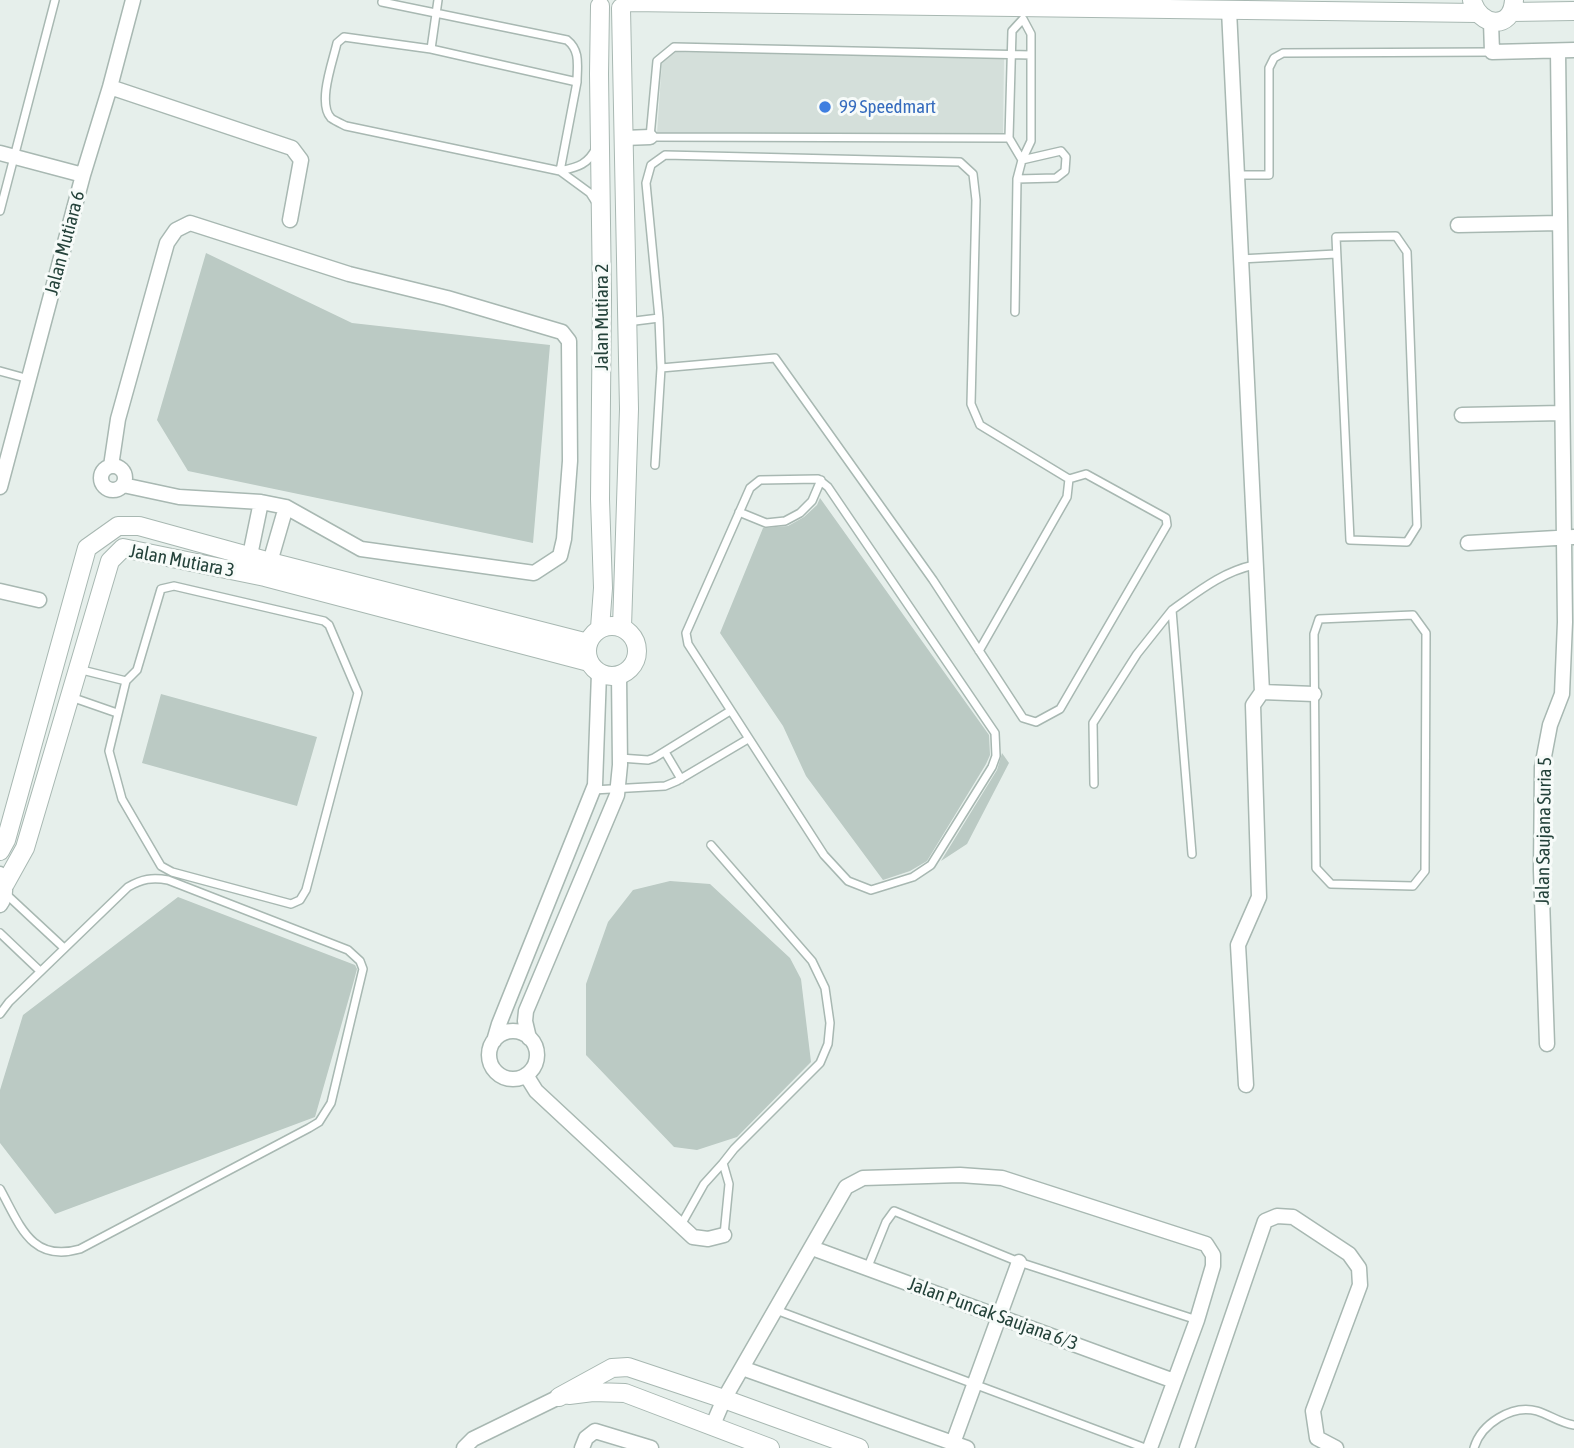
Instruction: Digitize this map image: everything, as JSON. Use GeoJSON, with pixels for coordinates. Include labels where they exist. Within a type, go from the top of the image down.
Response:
{"type":"FeatureCollection","features":[{"type":"Feature","properties":{"kind":"street","name":"Jalan Mutiara 6"},"geometry":{"type":"LineString","coordinates":[[0,486],[133,0]]}},
{"type":"Feature","properties":{"kind":"street"},"geometry":{"type":"LineString","coordinates":[[598,3],[607,9],[627,4],[1023,13],[1229,10],[1480,12],[1503,20],[1513,6],[1574,10]]}},
{"type":"Feature","properties":{"kind":"street","name":"Jalan Mutiara 2"},"geometry":{"type":"LineString","coordinates":[[598,3],[602,225],[600,499],[603,588],[600,628]]}},
{"type":"Feature","properties":{"kind":"street","name":"Jalan Mutiara 2"},"geometry":{"type":"LineString","coordinates":[[622,627],[629,409],[624,138],[627,4]]}},
{"type":"Feature","properties":{"kind":"street"},"geometry":{"type":"LineString","coordinates":[[1229,10],[1262,692],[1253,705],[1259,897],[1238,945],[1246,1085]]}},
{"type":"Feature","properties":{"kind":"street"},"geometry":{"type":"LineString","coordinates":[[1480,12],[1492,52],[1574,50]]}},
{"type":"Feature","properties":{"kind":"street","name":"Jalan Saujana Suria 5"},"geometry":{"type":"LineString","coordinates":[[1547,1044],[1541,870],[1542,766],[1550,725],[1562,694],[1569,537],[1562,413],[1558,51]]}},
{"type":"Feature","properties":{"kind":"street"},"geometry":{"type":"LineString","coordinates":[[110,87],[292,148],[301,160],[290,220]]}},
{"type":"Feature","properties":{"kind":"street"},"geometry":{"type":"LineString","coordinates":[[624,138],[650,137]]}},
{"type":"Feature","properties":{"kind":"street"},"geometry":{"type":"LineString","coordinates":[[7,155],[83,175]]}},
{"type":"Feature","properties":{"kind":"street"},"geometry":{"type":"LineString","coordinates":[[190,223],[349,274],[447,298],[562,332],[569,341],[570,461],[564,539],[559,556],[534,573],[361,549],[286,507],[261,502],[179,498],[123,485],[116,490],[110,490],[102,483],[102,472],[111,466],[118,419],[167,243],[176,230],[190,223]]}},
{"type":"Feature","properties":{"kind":"street"},"geometry":{"type":"LineString","coordinates":[[1458,225],[1560,223]]}},
{"type":"Feature","properties":{"kind":"street"},"geometry":{"type":"LineString","coordinates":[[1462,415],[1562,413]]}},
{"type":"Feature","properties":{"kind":"street"},"geometry":{"type":"LineString","coordinates":[[248,565],[261,502]]}},
{"type":"Feature","properties":{"kind":"street"},"geometry":{"type":"LineString","coordinates":[[267,570],[286,507]]}},
{"type":"Feature","properties":{"kind":"street","name":"Jalan Mutiara 3"},"geometry":{"type":"LineString","coordinates":[[0,850],[6,841],[87,548],[118,526],[139,526],[267,570],[588,643]]}},
{"type":"Feature","properties":{"kind":"street"},"geometry":{"type":"LineString","coordinates":[[1468,543],[1569,537]]}},
{"type":"Feature","properties":{"kind":"street","name":"Jalan Mutiara 3"},"geometry":{"type":"LineString","coordinates":[[3,889],[24,848],[110,561],[122,548],[248,565]]}},
{"type":"Feature","properties":{"kind":"street","name":"Jalan Mutiara 3"},"geometry":{"type":"LineString","coordinates":[[267,570],[594,668]]}},
{"type":"Feature","properties":{"kind":"street"},"geometry":{"type":"LineString","coordinates":[[0,591],[38,600]]}},
{"type":"Feature","properties":{"kind":"street"},"geometry":{"type":"LineString","coordinates":[[494,1041],[510,1031],[518,1031],[529,1038],[536,1046],[537,1054],[532,1069],[526,1075],[510,1078],[497,1072],[490,1059],[490,1051],[593,790],[597,772],[594,668],[588,643],[593,633],[607,625],[622,627],[634,638],[637,654],[630,668],[618,675],[607,676],[594,668]]}},
{"type":"Feature","properties":{"kind":"street"},"geometry":{"type":"LineString","coordinates":[[529,1038],[525,1021],[526,1010],[618,789],[618,675]]}},
{"type":"Feature","properties":{"kind":"street"},"geometry":{"type":"LineString","coordinates":[[1262,692],[1314,694]]}},
{"type":"Feature","properties":{"kind":"street"},"geometry":{"type":"LineString","coordinates":[[526,1075],[536,1091],[693,1237],[708,1239],[724,1236]]}},
{"type":"Feature","properties":{"kind":"street"},"geometry":{"type":"LineString","coordinates":[[712,1427],[724,1399],[846,1187],[863,1178],[960,1175],[1002,1178],[1206,1244],[1213,1255],[1213,1266],[1150,1448]]}},
{"type":"Feature","properties":{"kind":"street"},"geometry":{"type":"LineString","coordinates":[[1187,1448],[1265,1221],[1277,1216],[1293,1217],[1349,1254],[1359,1268],[1360,1285],[1313,1411],[1317,1438],[1336,1448]]}},
{"type":"Feature","properties":{"kind":"street","name":"Jalan Puncak Saujana 6/3"},"geometry":{"type":"LineString","coordinates":[[812,1248],[1174,1381]]}},
{"type":"Feature","properties":{"kind":"street"},"geometry":{"type":"LineString","coordinates":[[742,1368],[960,1446],[975,1386],[1019,1262]]}},
{"type":"Feature","properties":{"kind":"street"},"geometry":{"type":"LineString","coordinates":[[464,1448],[473,1439],[612,1368],[628,1367],[859,1448]]}},
{"type":"Feature","properties":{"kind":"street"},"geometry":{"type":"LineString","coordinates":[[559,1397],[593,1392],[625,1393],[770,1448]]}},
{"type":"Feature","properties":{"kind":"street"},"geometry":{"type":"LineString","coordinates":[[582,1448],[586,1437],[595,1431],[651,1448]]}},
{"type":"Feature","properties":{"kind":"lane"},"geometry":{"type":"LineString","coordinates":[[0,211],[7,155],[55,0]]}},
{"type":"Feature","properties":{"kind":"lane"},"geometry":{"type":"LineString","coordinates":[[431,49],[438,0]]}},
{"type":"Feature","properties":{"kind":"lane"},"geometry":{"type":"LineString","coordinates":[[382,2],[568,40],[575,46],[578,58],[577,82],[559,171]]}},
{"type":"Feature","properties":{"kind":"lane"},"geometry":{"type":"LineString","coordinates":[[1022,160],[1009,138],[1012,31],[1023,13]]}},
{"type":"Feature","properties":{"kind":"lane"},"geometry":{"type":"LineString","coordinates":[[1015,312],[1017,179],[1031,141],[1031,34],[1023,13]]}},
{"type":"Feature","properties":{"kind":"lane"},"geometry":{"type":"LineString","coordinates":[[577,82],[431,49],[344,37],[337,43],[325,94],[331,118],[346,126],[559,171],[579,168],[593,154],[600,136]]}},
{"type":"Feature","properties":{"kind":"lane"},"geometry":{"type":"LineString","coordinates":[[1009,138],[650,137],[657,61],[674,47],[1031,55]]}},
{"type":"Feature","properties":{"kind":"lane"},"geometry":{"type":"LineString","coordinates":[[1237,175],[1269,175],[1269,68],[1274,58],[1283,53],[1492,52]]}},
{"type":"Feature","properties":{"kind":"lane"},"geometry":{"type":"LineString","coordinates":[[1017,179],[1056,178],[1065,171],[1066,157],[1061,151],[1022,160]]}},
{"type":"Feature","properties":{"kind":"lane"},"geometry":{"type":"LineString","coordinates":[[656,465],[660,368],[659,318],[646,183],[651,165],[665,155],[960,162],[974,174],[976,200],[971,404],[980,425],[1069,480]]}},
{"type":"Feature","properties":{"kind":"lane"},"geometry":{"type":"LineString","coordinates":[[559,171],[590,193],[597,205],[602,225]]}},
{"type":"Feature","properties":{"kind":"lane"},"geometry":{"type":"LineString","coordinates":[[1396,236],[1407,252],[1417,526],[1407,542],[1350,540],[1336,254],[1336,237],[1396,236]]}},
{"type":"Feature","properties":{"kind":"lane"},"geometry":{"type":"LineString","coordinates":[[1240,259],[1336,254]]}},
{"type":"Feature","properties":{"kind":"lane"},"geometry":{"type":"LineString","coordinates":[[626,322],[659,318]]}},
{"type":"Feature","properties":{"kind":"lane"},"geometry":{"type":"LineString","coordinates":[[660,368],[775,358],[933,580],[1023,718],[1036,722],[1060,709],[1167,525],[1166,518],[1086,474],[1069,480]]}},
{"type":"Feature","properties":{"kind":"lane"},"geometry":{"type":"LineString","coordinates":[[0,370],[30,379]]}},
{"type":"Feature","properties":{"kind":"lane"},"geometry":{"type":"LineString","coordinates":[[761,480],[821,480],[993,728],[996,756],[988,775],[931,865],[913,877],[872,890],[848,881],[824,855],[692,654],[686,633],[739,512],[750,488],[761,480]]}},
{"type":"Feature","properties":{"kind":"lane"},"geometry":{"type":"LineString","coordinates":[[739,512],[766,523],[785,522],[800,513],[812,501],[821,480]]}},
{"type":"Feature","properties":{"kind":"lane"},"geometry":{"type":"LineString","coordinates":[[979,651],[1067,497],[1069,480]]}},
{"type":"Feature","properties":{"kind":"lane"},"geometry":{"type":"LineString","coordinates":[[1094,784],[1093,723],[1137,654],[1172,610],[1215,579],[1254,565]]}},
{"type":"Feature","properties":{"kind":"lane"},"geometry":{"type":"LineString","coordinates":[[174,586],[324,621],[329,625],[358,693],[306,890],[300,900],[291,904],[172,872],[161,866],[122,799],[109,751],[126,681],[137,670],[161,589],[166,587],[174,586]]}},
{"type":"Feature","properties":{"kind":"lane"},"geometry":{"type":"LineString","coordinates":[[1172,610],[1192,853]]}},
{"type":"Feature","properties":{"kind":"lane"},"geometry":{"type":"LineString","coordinates":[[1413,615],[1426,633],[1425,871],[1413,886],[1331,884],[1316,868],[1314,694],[1314,634],[1319,619],[1413,615]]}},
{"type":"Feature","properties":{"kind":"lane"},"geometry":{"type":"LineString","coordinates":[[77,668],[126,681]]}},
{"type":"Feature","properties":{"kind":"lane"},"geometry":{"type":"LineString","coordinates":[[69,696],[117,713]]}},
{"type":"Feature","properties":{"kind":"lane"},"geometry":{"type":"LineString","coordinates":[[620,758],[648,760],[730,712]]}},
{"type":"Feature","properties":{"kind":"lane"},"geometry":{"type":"LineString","coordinates":[[593,790],[665,786],[748,739]]}},
{"type":"Feature","properties":{"kind":"lane"},"geometry":{"type":"LineString","coordinates":[[665,752],[681,779]]}},
{"type":"Feature","properties":{"kind":"lane"},"geometry":{"type":"LineString","coordinates":[[681,1227],[704,1184],[734,1149],[820,1063],[828,1044],[830,1023],[825,988],[812,961],[711,845]]}},
{"type":"Feature","properties":{"kind":"lane"},"geometry":{"type":"LineString","coordinates":[[0,1014],[40,971],[128,887],[141,880],[154,878],[168,880],[348,950],[355,954],[363,970],[331,1103],[326,1113],[309,1128],[80,1249],[65,1254],[49,1252],[35,1245],[24,1233],[0,1189]]}},
{"type":"Feature","properties":{"kind":"lane"},"geometry":{"type":"LineString","coordinates":[[3,889],[64,948]]}},
{"type":"Feature","properties":{"kind":"lane"},"geometry":{"type":"LineString","coordinates":[[0,933],[40,971]]}},
{"type":"Feature","properties":{"kind":"lane"},"geometry":{"type":"LineString","coordinates":[[723,1163],[729,1184],[724,1236]]}},
{"type":"Feature","properties":{"kind":"lane"},"geometry":{"type":"LineString","coordinates":[[867,1269],[894,1211],[1019,1262],[1196,1320]]}},
{"type":"Feature","properties":{"kind":"lane"},"geometry":{"type":"LineString","coordinates":[[776,1310],[1145,1448]]}},
{"type":"Feature","properties":{"kind":"lane"},"geometry":{"type":"LineString","coordinates":[[1474,1448],[1476,1441],[1494,1420],[1516,1411],[1536,1410],[1564,1424],[1574,1425]]}},
{"type":"Feature","properties":{"kind":"shaded area"},"geometry":{"type":"Polygon","coordinates":[[[674,52],[1004,59],[1003,133],[657,133],[662,62],[674,52]]]}},
{"type":"Feature","properties":{"kind":"building"},"geometry":{"type":"Polygon","coordinates":[[[206,253],[352,323],[550,345],[533,543],[188,471],[157,420],[206,253]]]}},
{"type":"Feature","properties":{"kind":"building"},"geometry":{"type":"Polygon","coordinates":[[[820,498],[989,735],[990,755],[986,764],[927,861],[910,871],[883,880],[806,776],[783,726],[720,633],[763,528],[788,526],[804,517],[817,505],[820,498]]]}},
{"type":"Feature","properties":{"kind":"building"},"geometry":{"type":"Polygon","coordinates":[[[161,694],[317,737],[297,806],[142,763],[161,694]]]}},
{"type":"Feature","properties":{"kind":"building"},"geometry":{"type":"Polygon","coordinates":[[[1002,753],[1009,763],[967,844],[941,861],[997,770],[1002,753]]]}},
{"type":"Feature","properties":{"kind":"building"},"geometry":{"type":"Polygon","coordinates":[[[670,881],[710,884],[790,958],[801,979],[811,1062],[737,1137],[697,1150],[674,1147],[586,1055],[586,984],[608,922],[633,890],[670,881]]]}},
{"type":"Feature","properties":{"kind":"building"},"geometry":{"type":"Polygon","coordinates":[[[178,897],[355,965],[357,969],[315,1117],[55,1214],[0,1143],[0,1090],[23,1015],[178,897]]]}},
{"type":"Feature","properties":{"kind":"place","name":"99 Speedmart"},"geometry":{"type":"Point","coordinates":[825,107]}}]}
